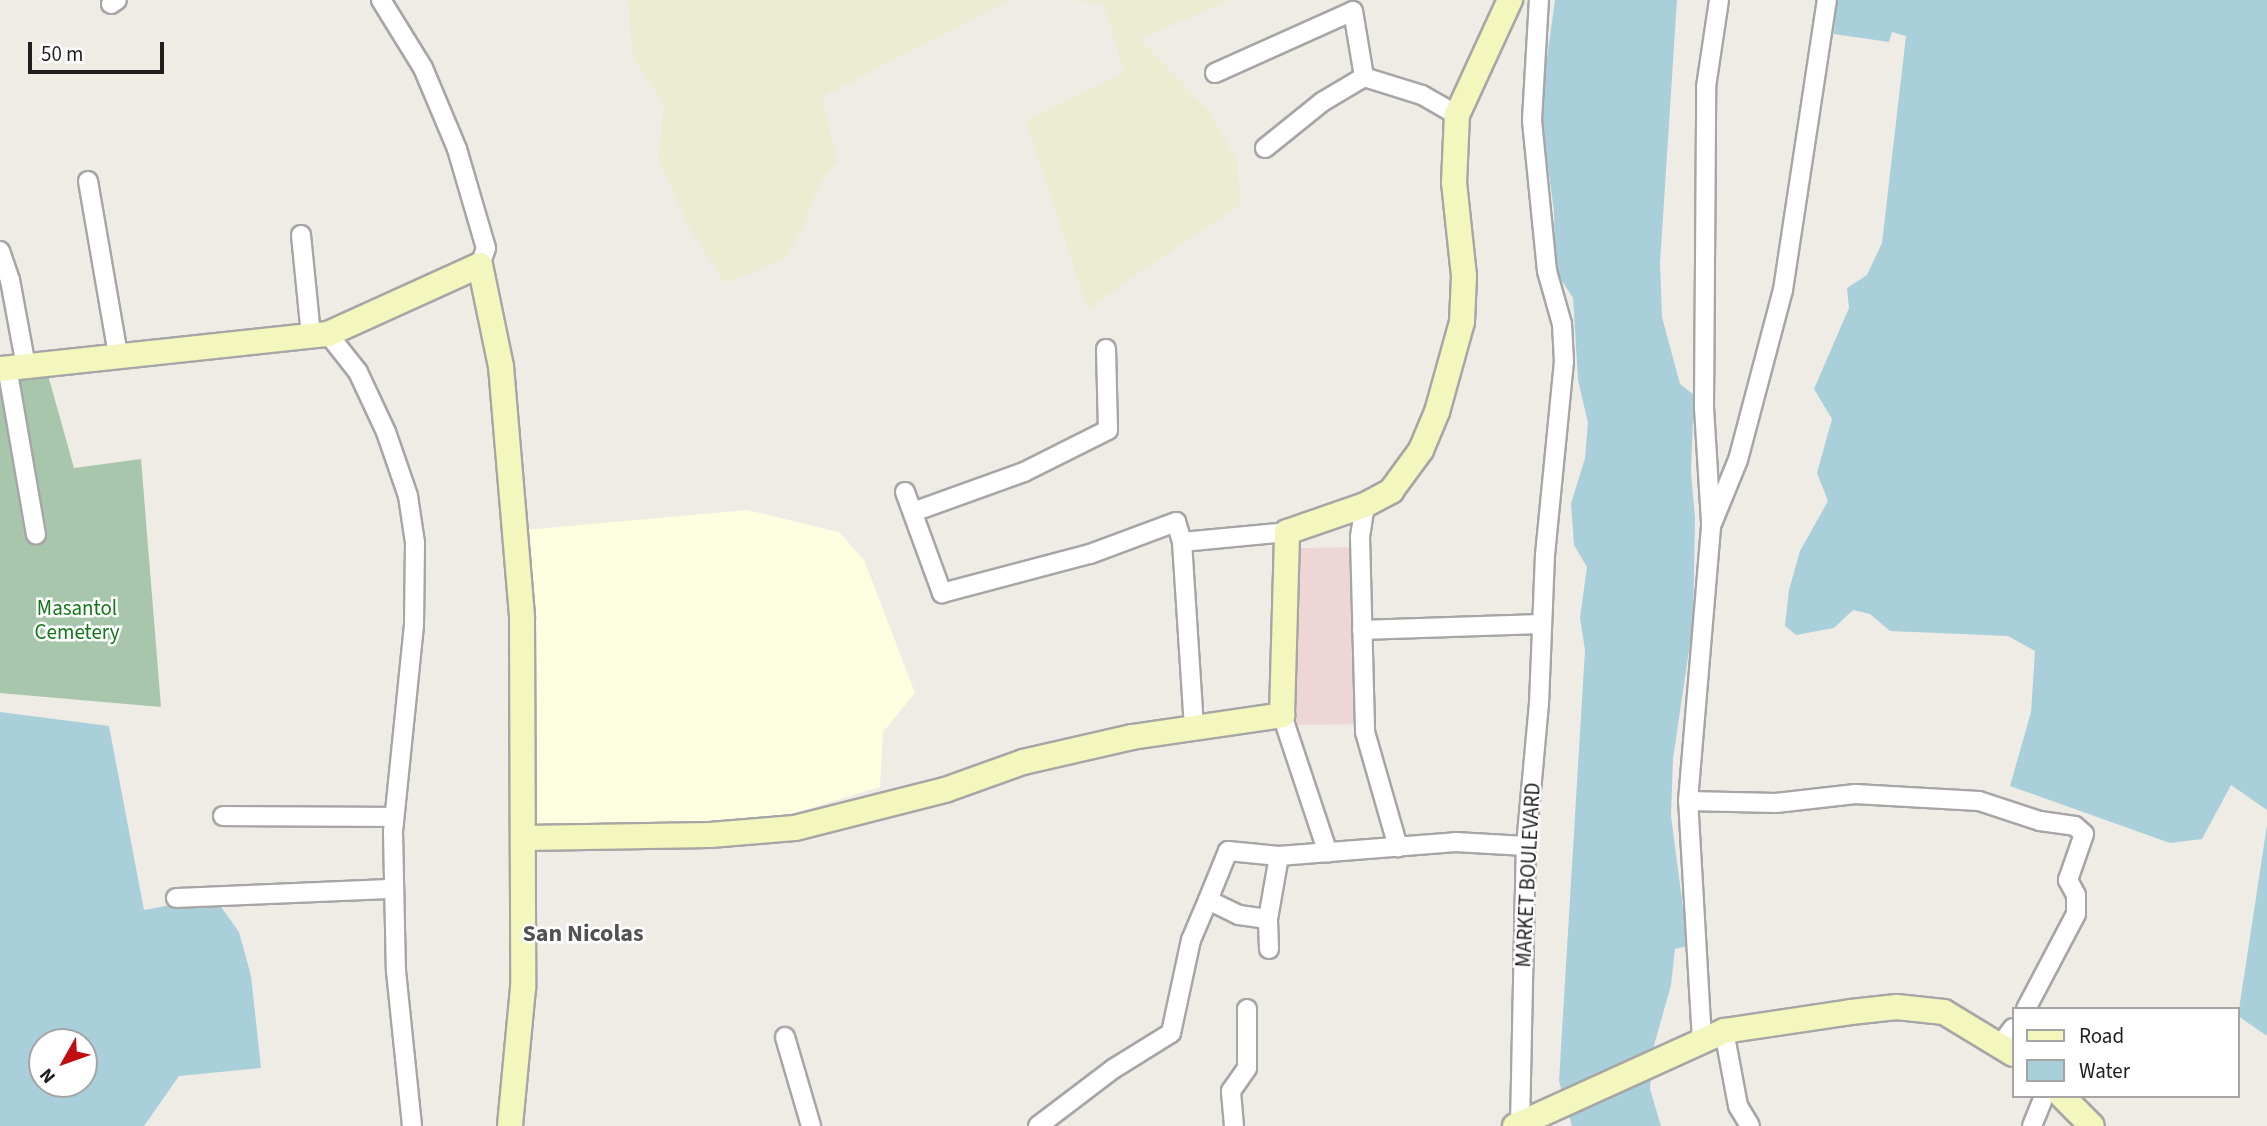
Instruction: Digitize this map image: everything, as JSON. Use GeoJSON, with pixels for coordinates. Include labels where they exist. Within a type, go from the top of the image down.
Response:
{"type":"FeatureCollection","features":[{"type":"Feature","properties":{"kind":"main road"},"geometry":{"type":"LineString","coordinates":[[525,838],[710,835],[795,828],[945,790],[1023,762],[1194,726],[1282,715],[1287,532],[1365,505],[1403,480],[1421,450],[1437,412],[1462,322],[1464,276],[1454,183],[1457,115],[1510,0]]}},
{"type":"Feature","properties":{"kind":"main road"},"geometry":{"type":"LineString","coordinates":[[11,367],[320,335],[480,265],[501,366],[522,618],[525,838],[523,988],[510,1126]]}},
{"type":"Feature","properties":{"kind":"main road"},"geometry":{"type":"LineString","coordinates":[[1518,1125],[1562,1108],[1713,1036],[1897,1007],[1944,1012],[2009,1042]]}},
{"type":"Feature","properties":{"kind":"main road"},"geometry":{"type":"LineString","coordinates":[[2064,1098],[2092,1126]]}},
{"type":"Feature","properties":{"kind":"street"},"geometry":{"type":"LineString","coordinates":[[381,0],[423,68],[457,149],[486,248],[480,265]]}},
{"type":"Feature","properties":{"kind":"street","name":"MARKET BOULEVARD"},"geometry":{"type":"LineString","coordinates":[[1518,1125],[1526,846],[1539,704],[1540,624],[1564,362],[1562,324],[1547,271],[1532,120],[1539,0]]}},
{"type":"Feature","properties":{"kind":"street"},"geometry":{"type":"LineString","coordinates":[[1719,0],[1706,87],[1704,407],[1712,526],[1688,801],[1713,1036],[1738,1106],[1750,1126]]}},
{"type":"Feature","properties":{"kind":"street"},"geometry":{"type":"LineString","coordinates":[[1712,526],[1738,460],[1783,290],[1827,0]]}},
{"type":"Feature","properties":{"kind":"street"},"geometry":{"type":"LineString","coordinates":[[1215,73],[1353,11],[1364,77]]}},
{"type":"Feature","properties":{"kind":"street"},"geometry":{"type":"LineString","coordinates":[[1265,148],[1322,102],[1364,77],[1422,95],[1457,115]]}},
{"type":"Feature","properties":{"kind":"street"},"geometry":{"type":"LineString","coordinates":[[88,181],[118,355]]}},
{"type":"Feature","properties":{"kind":"street"},"geometry":{"type":"LineString","coordinates":[[301,235],[320,335],[358,372],[386,432],[408,496],[415,542],[414,625],[394,817],[392,888],[412,1126]]}},
{"type":"Feature","properties":{"kind":"street"},"geometry":{"type":"LineString","coordinates":[[0,251],[10,280],[11,367],[36,535]]}},
{"type":"Feature","properties":{"kind":"street"},"geometry":{"type":"LineString","coordinates":[[913,512],[1024,472],[1108,430],[1107,349]]}},
{"type":"Feature","properties":{"kind":"street"},"geometry":{"type":"LineString","coordinates":[[905,492],[942,593],[1090,554],[1176,522],[1182,542],[1194,726]]}},
{"type":"Feature","properties":{"kind":"street"},"geometry":{"type":"LineString","coordinates":[[1365,505],[1360,537],[1366,732],[1398,847]]}},
{"type":"Feature","properties":{"kind":"street"},"geometry":{"type":"LineString","coordinates":[[1182,542],[1287,532]]}},
{"type":"Feature","properties":{"kind":"street"},"geometry":{"type":"LineString","coordinates":[[1363,630],[1540,624]]}},
{"type":"Feature","properties":{"kind":"street"},"geometry":{"type":"LineString","coordinates":[[1282,715],[1328,853]]}},
{"type":"Feature","properties":{"kind":"street"},"geometry":{"type":"LineString","coordinates":[[1688,801],[1776,803],[1855,794],[1979,801],[2040,821],[2075,826],[2084,834],[2067,880],[2076,895],[2076,914],[2027,1007]]}},
{"type":"Feature","properties":{"kind":"street"},"geometry":{"type":"LineString","coordinates":[[223,817],[394,817]]}},
{"type":"Feature","properties":{"kind":"street"},"geometry":{"type":"LineString","coordinates":[[1038,1126],[1113,1069],[1171,1033],[1191,940],[1228,851],[1279,856],[1455,842],[1526,846]]}},
{"type":"Feature","properties":{"kind":"street"},"geometry":{"type":"LineString","coordinates":[[1269,949],[1268,919],[1279,856]]}},
{"type":"Feature","properties":{"kind":"street"},"geometry":{"type":"LineString","coordinates":[[176,898],[392,888]]}},
{"type":"Feature","properties":{"kind":"street"},"geometry":{"type":"LineString","coordinates":[[1208,900],[1239,915],[1268,919]]}},
{"type":"Feature","properties":{"kind":"street"},"geometry":{"type":"LineString","coordinates":[[1234,1126],[1231,1091],[1247,1068],[1247,1009]]}},
{"type":"Feature","properties":{"kind":"street"},"geometry":{"type":"LineString","coordinates":[[785,1037],[811,1126]]}},
{"type":"Feature","properties":{"kind":"street"},"geometry":{"type":"LineString","coordinates":[[2032,1126],[2043,1098]]}},
{"type":"Feature","properties":{"kind":"shaded area"},"geometry":{"type":"Polygon","coordinates":[[[628,0],[1010,0],[822,97],[837,161],[818,186],[805,224],[785,259],[725,283],[689,227],[658,159],[664,106],[633,57],[628,0]]]}},
{"type":"Feature","properties":{"kind":"shaded area"},"geometry":{"type":"Polygon","coordinates":[[[1076,0],[1230,0],[1140,39],[1209,111],[1237,160],[1241,204],[1087,309],[1026,120],[1125,72],[1103,4],[1076,0]]]}},
{"type":"Feature","properties":{"kind":"shaded area"},"geometry":{"type":"Polygon","coordinates":[[[747,510],[839,532],[864,560],[915,693],[883,732],[880,787],[771,820],[535,826],[525,530],[747,510]]]}},
{"type":"Feature","properties":{"kind":"shaded area"},"geometry":{"type":"Polygon","coordinates":[[[1360,547],[1363,724],[1297,725],[1294,548],[1360,547]]]}},
{"type":"Feature","properties":{"kind":"green space","name":"Masantol Cemetery"},"geometry":{"type":"Polygon","coordinates":[[[48,375],[74,468],[141,459],[161,707],[0,693],[0,381],[48,375]]]}},
{"type":"Feature","properties":{"kind":"water"},"geometry":{"type":"Polygon","coordinates":[[[1555,0],[1677,0],[1660,263],[1662,317],[1680,384],[1694,395],[1691,472],[1695,518],[1693,623],[1673,759],[1671,816],[1688,946],[1675,949],[1671,985],[1653,1049],[1650,1089],[1661,1126],[1572,1126],[1559,1081],[1585,650],[1580,618],[1587,567],[1574,545],[1571,504],[1585,458],[1588,423],[1578,380],[1573,298],[1555,270],[1554,211],[1540,108],[1555,0]]]}},
{"type":"Feature","properties":{"kind":"water"},"geometry":{"type":"Polygon","coordinates":[[[1836,0],[2267,0],[2267,810],[2231,785],[2202,839],[2170,843],[2010,786],[2031,712],[2035,651],[2008,636],[1890,631],[1870,614],[1853,610],[1834,628],[1796,635],[1785,626],[1789,590],[1800,551],[1828,501],[1817,473],[1832,419],[1814,389],[1849,308],[1847,288],[1867,275],[1882,243],[1906,36],[1892,32],[1889,42],[1834,34],[1836,0]]]}},
{"type":"Feature","properties":{"kind":"water"},"geometry":{"type":"Polygon","coordinates":[[[0,712],[109,726],[144,910],[214,897],[239,932],[251,976],[261,1068],[179,1076],[144,1126],[0,1126],[0,712]]]}},
{"type":"Feature","properties":{"kind":"water"},"geometry":{"type":"Polygon","coordinates":[[[2267,825],[2267,1036],[2239,1017],[2267,825]]]}},
{"type":"Feature","properties":{"kind":"district","name":"San Nicolas"},"geometry":{"type":"Point","coordinates":[583,934]}}]}
